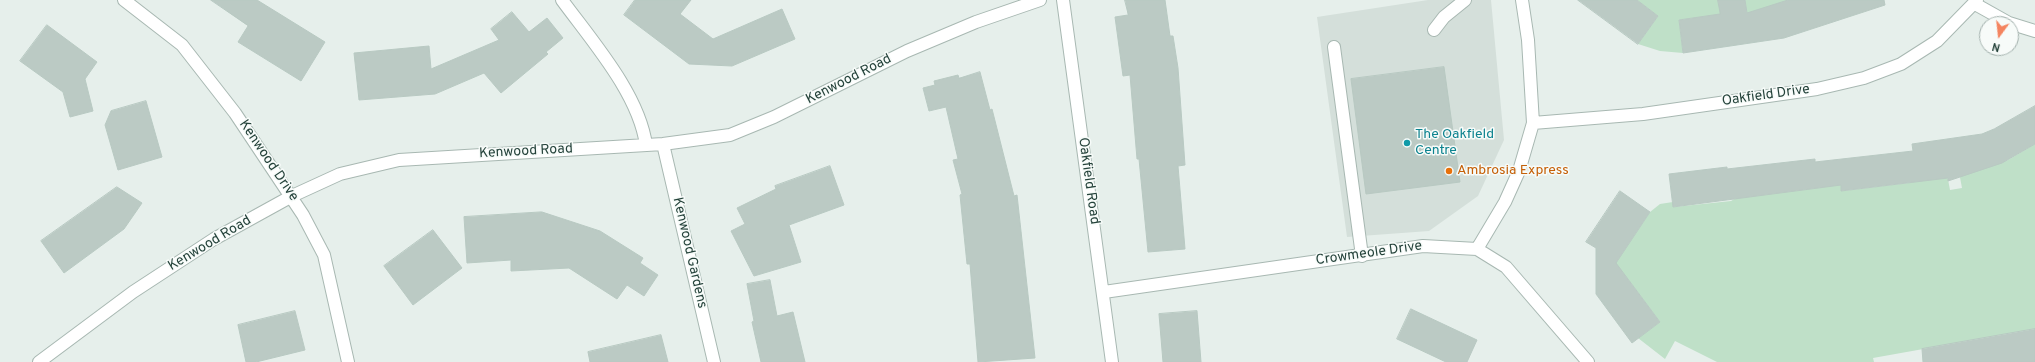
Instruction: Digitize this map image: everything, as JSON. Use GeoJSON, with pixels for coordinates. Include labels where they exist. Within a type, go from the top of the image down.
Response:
{"type":"FeatureCollection","features":[{"type":"Feature","properties":{"kind":"street","name":"Kenwood Drive"},"geometry":{"type":"LineString","coordinates":[[124,0],[182,45],[235,113],[292,196],[324,255],[348,362]]}},
{"type":"Feature","properties":{"kind":"street"},"geometry":{"type":"LineString","coordinates":[[562,0],[625,88],[644,128],[646,145]]}},
{"type":"Feature","properties":{"kind":"street","name":"Kenwood Road"},"geometry":{"type":"LineString","coordinates":[[39,362],[133,292],[214,239],[292,196],[340,174],[400,160],[663,144],[730,134],[774,116],[906,51],[976,22],[1040,0]]}},
{"type":"Feature","properties":{"kind":"street","name":"Oakfield Road"},"geometry":{"type":"LineString","coordinates":[[1063,0],[1104,292],[1112,362]]}},
{"type":"Feature","properties":{"kind":"street"},"geometry":{"type":"LineString","coordinates":[[1434,30],[1444,17],[1465,0]]}},
{"type":"Feature","properties":{"kind":"street"},"geometry":{"type":"LineString","coordinates":[[1477,249],[1505,202],[1519,171],[1533,123],[1528,40],[1522,0]]}},
{"type":"Feature","properties":{"kind":"street","name":"Oakfield Drive"},"geometry":{"type":"LineString","coordinates":[[1533,123],[1642,114],[1817,89],[1864,78],[1901,64],[1937,41],[1976,2],[2008,23],[2035,31]]}},
{"type":"Feature","properties":{"kind":"street"},"geometry":{"type":"LineString","coordinates":[[1334,47],[1362,256]]}},
{"type":"Feature","properties":{"kind":"street","name":"Kenwood Gardens"},"geometry":{"type":"LineString","coordinates":[[663,144],[714,362]]}},
{"type":"Feature","properties":{"kind":"street","name":"Crowmeole Drive"},"geometry":{"type":"LineString","coordinates":[[1104,292],[1424,246],[1477,249],[1506,267],[1588,362]]}},
{"type":"Feature","properties":{"kind":"shaded area"},"geometry":{"type":"Polygon","coordinates":[[[1428,0],[1491,0],[1504,140],[1478,196],[1429,231],[1347,237],[1317,17],[1428,0]]]}},
{"type":"Feature","properties":{"kind":"green space"},"geometry":{"type":"Polygon","coordinates":[[[1637,0],[1729,0],[1720,15],[1679,20],[1683,53],[1660,51],[1638,44],[1658,16],[1637,0]]]}},
{"type":"Feature","properties":{"kind":"green space"},"geometry":{"type":"Polygon","coordinates":[[[1745,0],[1788,0],[1747,16],[1745,0]]]}},
{"type":"Feature","properties":{"kind":"green space"},"geometry":{"type":"Polygon","coordinates":[[[2035,144],[2035,329],[1873,358],[1874,362],[1717,362],[1675,341],[1665,359],[1638,338],[1660,322],[1627,278],[1608,256],[1617,261],[1650,212],[1660,204],[1673,202],[1674,207],[1731,201],[1736,198],[1816,188],[1841,182],[1842,191],[1908,183],[1947,174],[1950,190],[1962,188],[1959,172],[2008,160],[2035,144]]]}},
{"type":"Feature","properties":{"kind":"building"},"geometry":{"type":"Polygon","coordinates":[[[211,0],[257,0],[325,42],[301,81],[238,42],[248,26],[211,0]]]}},
{"type":"Feature","properties":{"kind":"building"},"geometry":{"type":"Polygon","coordinates":[[[635,0],[691,0],[680,14],[713,39],[782,9],[795,39],[732,66],[689,64],[624,15],[635,0]]]}},
{"type":"Feature","properties":{"kind":"building"},"geometry":{"type":"Polygon","coordinates":[[[1125,0],[1165,0],[1170,36],[1173,36],[1178,68],[1185,165],[1178,166],[1185,249],[1148,252],[1139,159],[1137,159],[1130,75],[1123,76],[1115,17],[1128,15],[1125,0]]]}},
{"type":"Feature","properties":{"kind":"building"},"geometry":{"type":"Polygon","coordinates":[[[1578,0],[1637,0],[1658,16],[1638,44],[1578,0]]]}},
{"type":"Feature","properties":{"kind":"building"},"geometry":{"type":"Polygon","coordinates":[[[1718,0],[1745,0],[1747,13],[1788,0],[1884,0],[1885,5],[1784,38],[1683,53],[1679,20],[1720,14],[1718,0]]]}},
{"type":"Feature","properties":{"kind":"building"},"geometry":{"type":"Polygon","coordinates":[[[512,12],[529,32],[547,18],[563,38],[546,52],[548,54],[501,93],[484,73],[435,94],[359,100],[354,53],[429,46],[431,69],[499,40],[491,29],[512,12]]]}},
{"type":"Feature","properties":{"kind":"building"},"geometry":{"type":"Polygon","coordinates":[[[47,25],[97,62],[85,79],[93,111],[70,117],[63,92],[20,61],[47,25]]]}},
{"type":"Feature","properties":{"kind":"building","name":"The Oakfield Centre"},"geometry":{"type":"Polygon","coordinates":[[[1444,67],[1460,182],[1366,194],[1351,79],[1444,67]]]}},
{"type":"Feature","properties":{"kind":"building"},"geometry":{"type":"Polygon","coordinates":[[[980,72],[990,110],[992,109],[1014,196],[1017,195],[1035,358],[978,362],[970,264],[967,264],[960,195],[962,194],[953,160],[958,159],[946,107],[929,111],[923,88],[935,85],[934,81],[958,75],[959,78],[980,72]]]}},
{"type":"Feature","properties":{"kind":"building"},"geometry":{"type":"Polygon","coordinates":[[[146,101],[162,157],[118,170],[105,125],[111,111],[146,101]]]}},
{"type":"Feature","properties":{"kind":"building"},"geometry":{"type":"Polygon","coordinates":[[[2035,106],[2035,144],[2002,163],[1948,181],[1948,178],[1841,191],[1841,185],[1673,207],[1669,174],[1815,159],[1815,162],[1913,151],[1912,144],[1982,134],[2035,106]]]}},
{"type":"Feature","properties":{"kind":"building"},"geometry":{"type":"Polygon","coordinates":[[[830,166],[844,205],[789,225],[801,262],[754,276],[731,231],[745,224],[737,208],[776,189],[775,186],[830,166]]]}},
{"type":"Feature","properties":{"kind":"building"},"geometry":{"type":"Polygon","coordinates":[[[117,187],[142,203],[124,229],[64,273],[41,241],[117,187]]]}},
{"type":"Feature","properties":{"kind":"building"},"geometry":{"type":"Polygon","coordinates":[[[1620,191],[1650,212],[1616,263],[1660,322],[1632,343],[1596,294],[1596,248],[1586,242],[1620,191]]]}},
{"type":"Feature","properties":{"kind":"building"},"geometry":{"type":"Polygon","coordinates":[[[542,212],[600,231],[643,258],[640,263],[658,275],[644,296],[627,285],[617,299],[569,268],[511,271],[511,260],[467,263],[464,217],[542,212]]]}},
{"type":"Feature","properties":{"kind":"building"},"geometry":{"type":"Polygon","coordinates":[[[433,230],[462,268],[413,305],[384,266],[433,230]]]}},
{"type":"Feature","properties":{"kind":"building"},"geometry":{"type":"Polygon","coordinates":[[[770,280],[777,316],[793,312],[805,362],[761,362],[752,322],[754,321],[747,284],[770,280]]]}},
{"type":"Feature","properties":{"kind":"building"},"geometry":{"type":"Polygon","coordinates":[[[1411,309],[1477,340],[1467,362],[1446,362],[1397,339],[1411,309]]]}},
{"type":"Feature","properties":{"kind":"building"},"geometry":{"type":"Polygon","coordinates":[[[295,311],[305,350],[256,362],[246,362],[238,325],[295,311]]]}},
{"type":"Feature","properties":{"kind":"building"},"geometry":{"type":"Polygon","coordinates":[[[1197,311],[1201,362],[1163,362],[1159,314],[1197,311]]]}},
{"type":"Feature","properties":{"kind":"building"},"geometry":{"type":"Polygon","coordinates":[[[2035,329],[2035,362],[1923,362],[1922,349],[2035,329]]]}},
{"type":"Feature","properties":{"kind":"building"},"geometry":{"type":"Polygon","coordinates":[[[661,335],[668,362],[590,362],[588,352],[661,335]]]}},
{"type":"Feature","properties":{"kind":"place","name":"The Oakfield Centre"},"geometry":{"type":"Point","coordinates":[1407,143]}},
{"type":"Feature","properties":{"kind":"place","name":"Ambrosia Express"},"geometry":{"type":"Point","coordinates":[1449,171]}}]}
